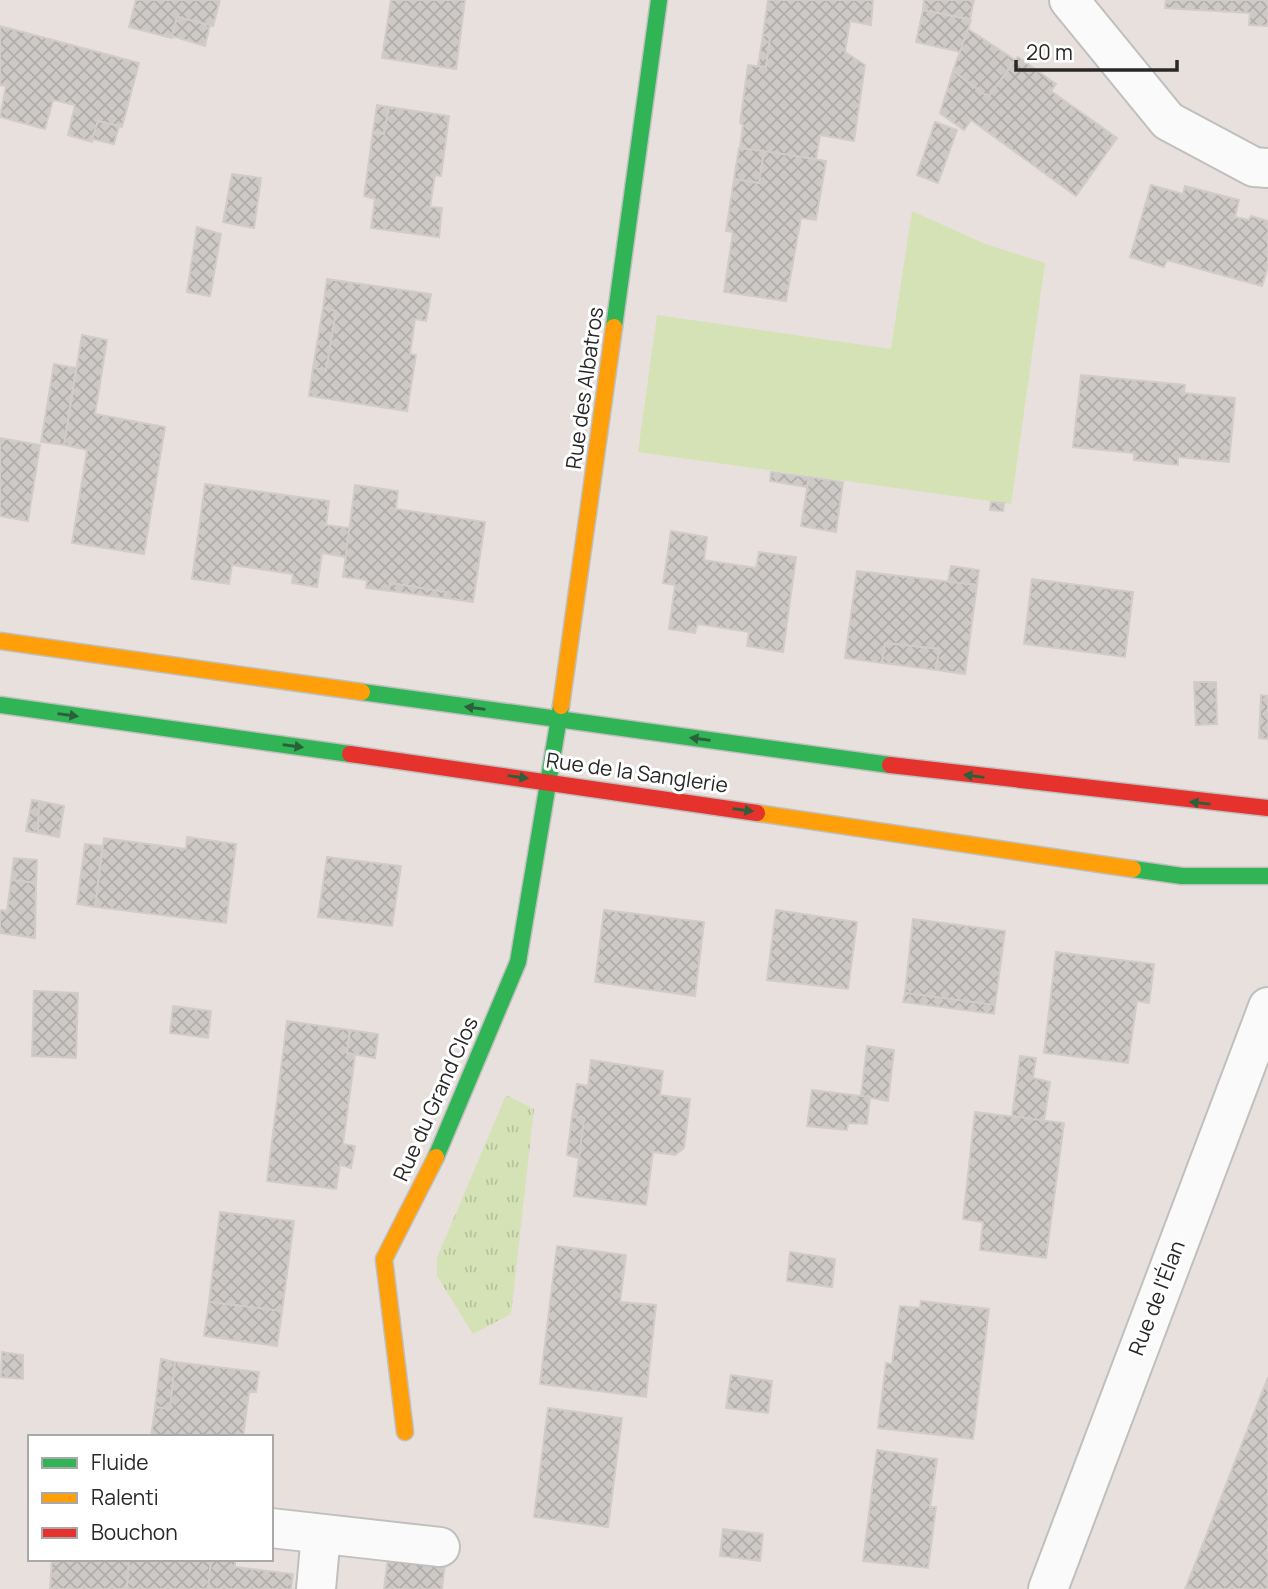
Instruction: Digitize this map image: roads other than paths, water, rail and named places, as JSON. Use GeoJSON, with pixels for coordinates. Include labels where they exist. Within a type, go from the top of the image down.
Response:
{"type":"FeatureCollection","features":[{"type":"Feature","properties":{"kind":"street","name":"Rue des Albatros"},"geometry":{"type":"LineString","coordinates":[[551,782],[659,0]]}},
{"type":"Feature","properties":{"kind":"street"},"geometry":{"type":"LineString","coordinates":[[1069,0],[1168,121],[1254,167],[1268,168]]}},
{"type":"Feature","properties":{"kind":"street","name":"Rue de la Sanglerie"},"geometry":{"type":"LineString","coordinates":[[0,642],[1058,787],[1268,808]]}},
{"type":"Feature","properties":{"kind":"street","name":"Rue de la Sanglerie"},"geometry":{"type":"LineString","coordinates":[[0,705],[551,782],[1182,876],[1268,876]]}},
{"type":"Feature","properties":{"kind":"street","name":"Rue du Grand Clos"},"geometry":{"type":"LineString","coordinates":[[405,1432],[384,1259],[430,1172],[519,962],[551,782]]}},
{"type":"Feature","properties":{"kind":"street","name":"Rue de l'Élan"},"geometry":{"type":"LineString","coordinates":[[1048,1589],[1268,1007]]}},
{"type":"Feature","properties":{"kind":"street"},"geometry":{"type":"LineString","coordinates":[[273,1528],[440,1547]]}},
{"type":"Feature","properties":{"kind":"street"},"geometry":{"type":"LineString","coordinates":[[316,1589],[321,1534]]}}]}
